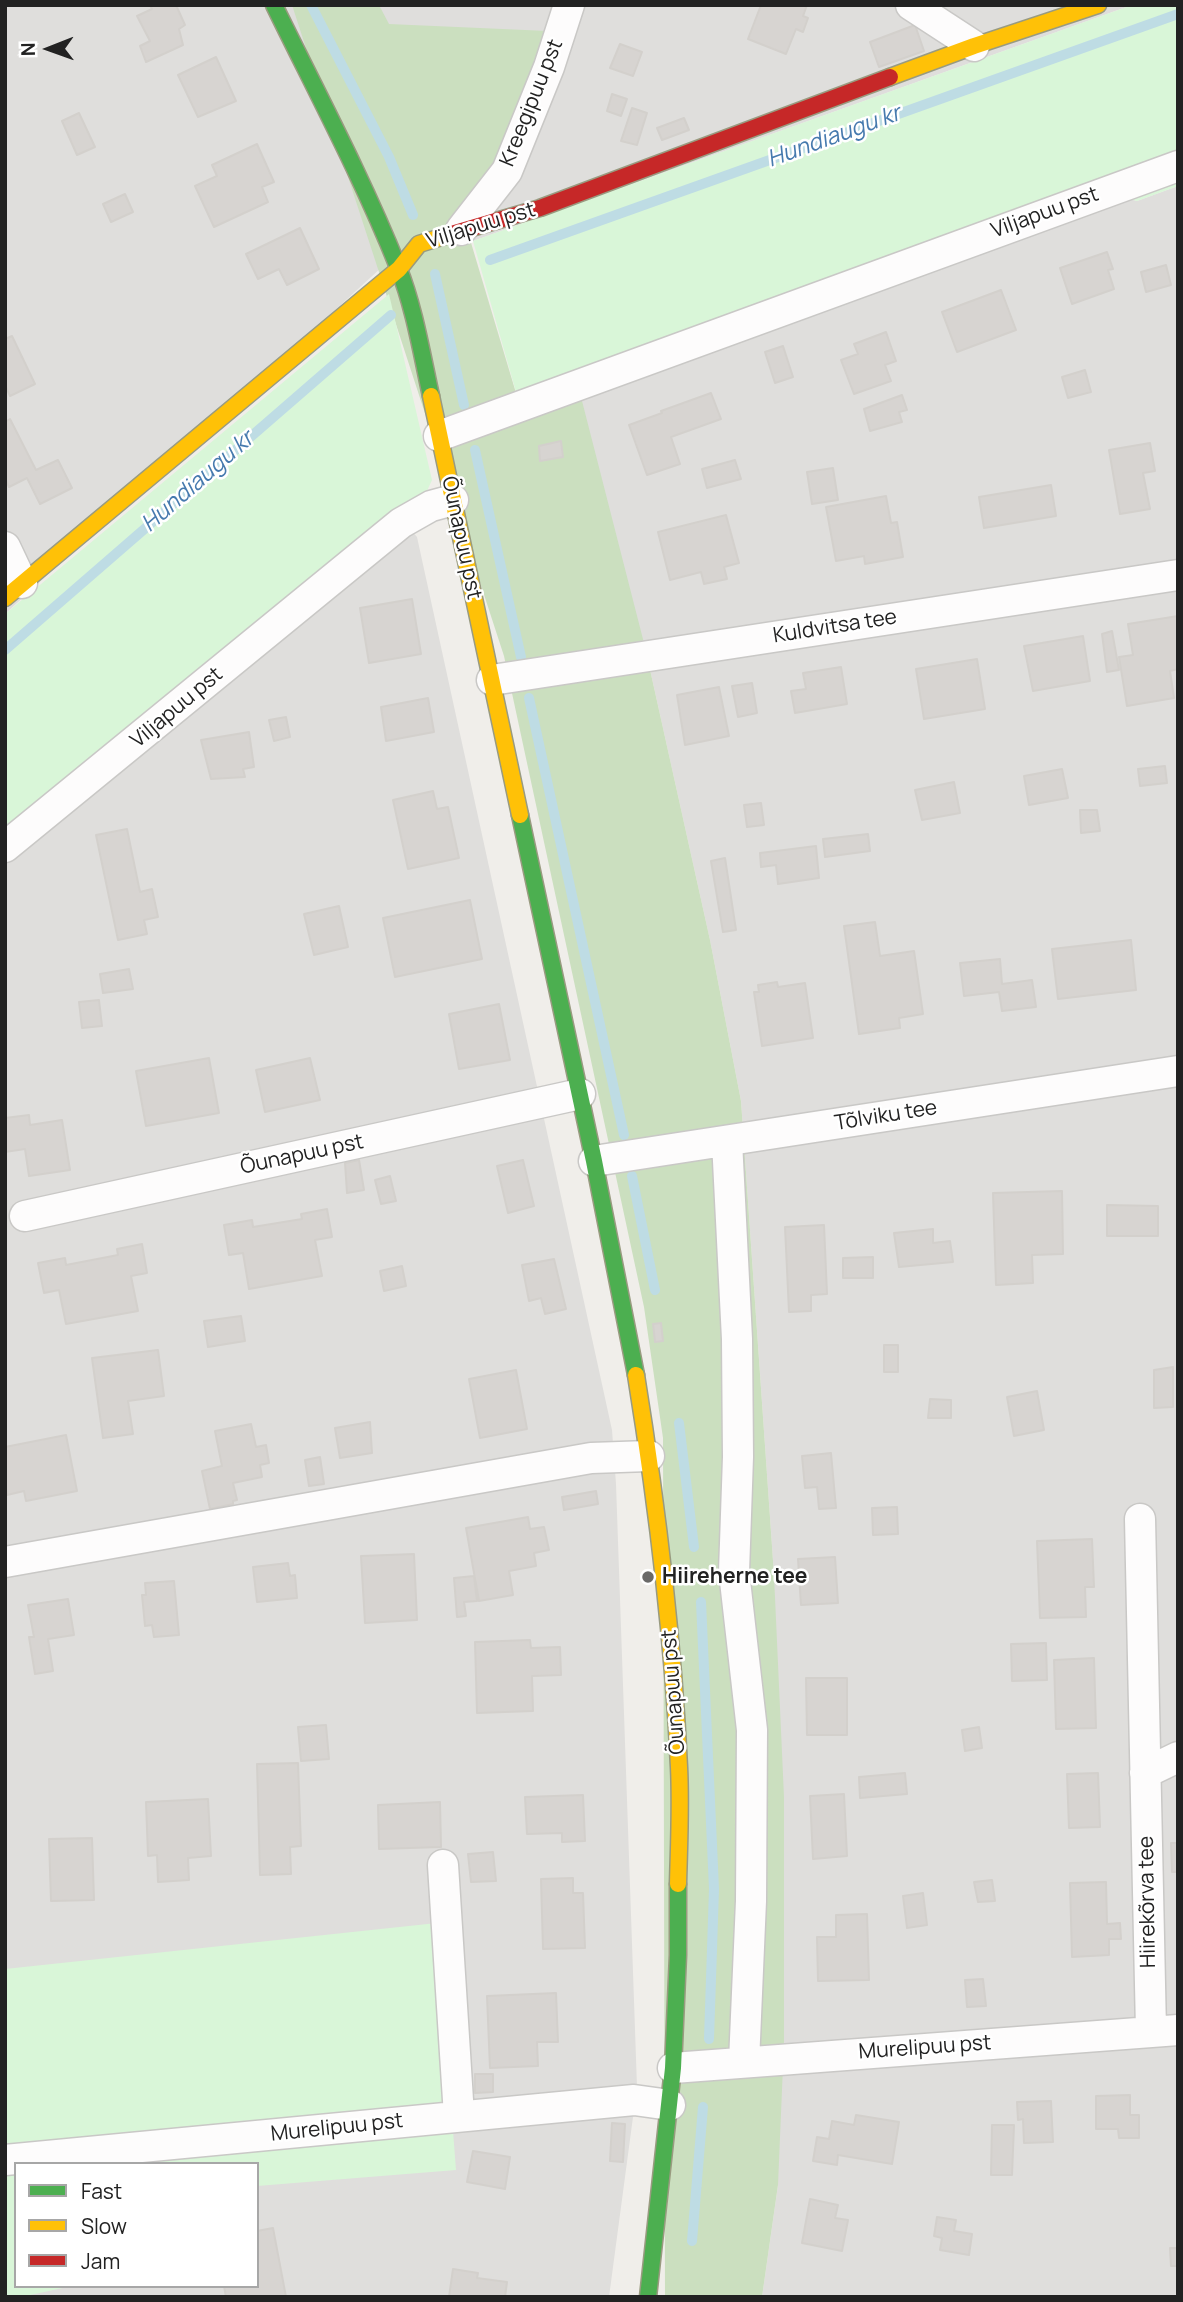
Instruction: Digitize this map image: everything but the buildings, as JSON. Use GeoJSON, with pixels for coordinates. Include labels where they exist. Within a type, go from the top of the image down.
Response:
{"type":"FeatureCollection","features":[{"type":"Feature","properties":{"kind":"street","name":"Õunapuu pst"},"geometry":{"type":"LineString","coordinates":[[274,5],[399,269],[421,348],[632,1351],[649,1456],[669,1618],[679,1769],[678,1955],[673,2068],[648,2297]]}},
{"type":"Feature","properties":{"kind":"street","name":"Kreegipuu pst"},"geometry":{"type":"LineString","coordinates":[[461,230],[507,171],[549,67],[569,5]]}},
{"type":"Feature","properties":{"kind":"street"},"geometry":{"type":"LineString","coordinates":[[911,5],[974,46]]}},
{"type":"Feature","properties":{"kind":"street","name":"Viljapuu pst"},"geometry":{"type":"LineString","coordinates":[[14,590],[399,269],[419,244],[540,208],[974,46],[1098,5]]}},
{"type":"Feature","properties":{"kind":"street","name":"Viljapuu pst"},"geometry":{"type":"LineString","coordinates":[[439,436],[1178,166]]}},
{"type":"Feature","properties":{"kind":"street","name":"Viljapuu pst"},"geometry":{"type":"LineString","coordinates":[[5,847],[401,523],[431,506],[453,500]]}},
{"type":"Feature","properties":{"kind":"street"},"geometry":{"type":"LineString","coordinates":[[5,547],[14,590]]}},
{"type":"Feature","properties":{"kind":"street","name":"Kuldvitsa tee"},"geometry":{"type":"LineString","coordinates":[[492,680],[1178,575]]}},
{"type":"Feature","properties":{"kind":"street","name":"Tõlviku tee"},"geometry":{"type":"LineString","coordinates":[[594,1161],[1178,1071]]}},
{"type":"Feature","properties":{"kind":"street","name":"Õunapuu pst"},"geometry":{"type":"LineString","coordinates":[[25,1216],[580,1094]]}},
{"type":"Feature","properties":{"kind":"street"},"geometry":{"type":"LineString","coordinates":[[727,1141],[737,1339],[738,1457],[734,1572],[752,1730],[751,1901],[744,2062]]}},
{"type":"Feature","properties":{"kind":"street"},"geometry":{"type":"LineString","coordinates":[[5,1562],[591,1458],[649,1456]]}},
{"type":"Feature","properties":{"kind":"street","name":"Hiirekõrva tee"},"geometry":{"type":"LineString","coordinates":[[1140,1519],[1145,1773],[1165,2031]]}},
{"type":"Feature","properties":{"kind":"street"},"geometry":{"type":"LineString","coordinates":[[1145,1773],[1178,1757]]}},
{"type":"Feature","properties":{"kind":"street"},"geometry":{"type":"LineString","coordinates":[[443,1865],[459,2116]]}},
{"type":"Feature","properties":{"kind":"street","name":"Murelipuu pst"},"geometry":{"type":"LineString","coordinates":[[673,2068],[1165,2031]]}},
{"type":"Feature","properties":{"kind":"street","name":"Murelipuu pst"},"geometry":{"type":"LineString","coordinates":[[5,2160],[634,2100],[670,2105]]}},
{"type":"Feature","properties":{"kind":"shaded area"},"geometry":{"type":"Polygon","coordinates":[[[5,5],[292,5],[408,243],[5,614],[5,5]]]}},
{"type":"Feature","properties":{"kind":"shaded area"},"geometry":{"type":"Polygon","coordinates":[[[379,5],[1132,5],[473,241],[379,5]]]}},
{"type":"Feature","properties":{"kind":"shaded area"},"geometry":{"type":"Polygon","coordinates":[[[1178,186],[1178,2297],[762,2297],[778,2185],[774,1575],[741,1101],[710,940],[645,647],[522,413],[516,392],[1091,188],[1137,201],[1178,186]]]}},
{"type":"Feature","properties":{"kind":"shaded area"},"geometry":{"type":"Polygon","coordinates":[[[395,512],[417,537],[612,1430],[637,2087],[609,2297],[5,2297],[5,836],[395,512]]]}},
{"type":"Feature","properties":{"kind":"green space"},"geometry":{"type":"Polygon","coordinates":[[[292,5],[379,5],[389,24],[548,31],[500,165],[463,216],[522,413],[581,397],[645,647],[710,940],[741,1101],[774,1575],[784,1797],[784,2042],[778,2185],[762,2297],[665,2297],[663,1438],[644,1307],[504,656],[292,5]]]}},
{"type":"Feature","properties":{"kind":"green space"},"geometry":{"type":"Polygon","coordinates":[[[1132,5],[1178,5],[1178,186],[1137,201],[1091,188],[516,392],[473,241],[1132,5]]]}},
{"type":"Feature","properties":{"kind":"green space"},"geometry":{"type":"Polygon","coordinates":[[[389,294],[432,480],[426,493],[5,836],[5,614],[389,294]]]}},
{"type":"Feature","properties":{"kind":"green space"},"geometry":{"type":"Polygon","coordinates":[[[437,1923],[456,2170],[259,2186],[259,2162],[14,2162],[14,2288],[63,2288],[21,2297],[5,2297],[5,1969],[437,1923]]]}},
{"type":"Feature","properties":{"kind":"waterway"},"geometry":{"type":"LineString","coordinates":[[311,5],[389,157],[413,215]]}},
{"type":"Feature","properties":{"kind":"waterway","name":"Hundiaugu kr"},"geometry":{"type":"LineString","coordinates":[[490,260],[1178,14]]}},
{"type":"Feature","properties":{"kind":"waterway"},"geometry":{"type":"LineString","coordinates":[[435,274],[464,405]]}},
{"type":"Feature","properties":{"kind":"waterway","name":"Hundiaugu kr"},"geometry":{"type":"LineString","coordinates":[[5,650],[391,315]]}},
{"type":"Feature","properties":{"kind":"waterway"},"geometry":{"type":"LineString","coordinates":[[475,450],[521,657]]}},
{"type":"Feature","properties":{"kind":"waterway"},"geometry":{"type":"LineString","coordinates":[[529,698],[624,1135]]}},
{"type":"Feature","properties":{"kind":"waterway"},"geometry":{"type":"LineString","coordinates":[[632,1176],[655,1290]]}},
{"type":"Feature","properties":{"kind":"waterway"},"geometry":{"type":"LineString","coordinates":[[679,1423],[694,1547]]}},
{"type":"Feature","properties":{"kind":"waterway"},"geometry":{"type":"LineString","coordinates":[[701,1602],[714,1889],[709,2039]]}},
{"type":"Feature","properties":{"kind":"waterway"},"geometry":{"type":"LineString","coordinates":[[692,2241],[703,2107]]}},
{"type":"Feature","properties":{"kind":"traffic: fast"},"geometry":{"type":"LineString","coordinates":[[274,5],[354,167],[398,267],[413,314],[431,396]]}},
{"type":"Feature","properties":{"kind":"traffic: fast"},"geometry":{"type":"LineString","coordinates":[[520,815],[594,1161],[636,1375]]}},
{"type":"Feature","properties":{"kind":"traffic: fast"},"geometry":{"type":"LineString","coordinates":[[648,2297],[673,2068],[678,1884]]}},
{"type":"Feature","properties":{"kind":"traffic: slow"},"geometry":{"type":"LineString","coordinates":[[890,77],[1098,5]]}},
{"type":"Feature","properties":{"kind":"traffic: slow"},"geometry":{"type":"LineString","coordinates":[[5,598],[399,269],[419,244],[448,235]]}},
{"type":"Feature","properties":{"kind":"traffic: slow"},"geometry":{"type":"LineString","coordinates":[[431,396],[520,815]]}},
{"type":"Feature","properties":{"kind":"traffic: slow"},"geometry":{"type":"LineString","coordinates":[[636,1375],[651,1473],[673,1669],[680,1782],[678,1884]]}},
{"type":"Feature","properties":{"kind":"traffic: jam"},"geometry":{"type":"LineString","coordinates":[[448,235],[540,208],[890,77]]}},
{"type":"Feature","properties":{"kind":"place","name":"Hiireherne tee"},"geometry":{"type":"Point","coordinates":[648,1577]}}]}
